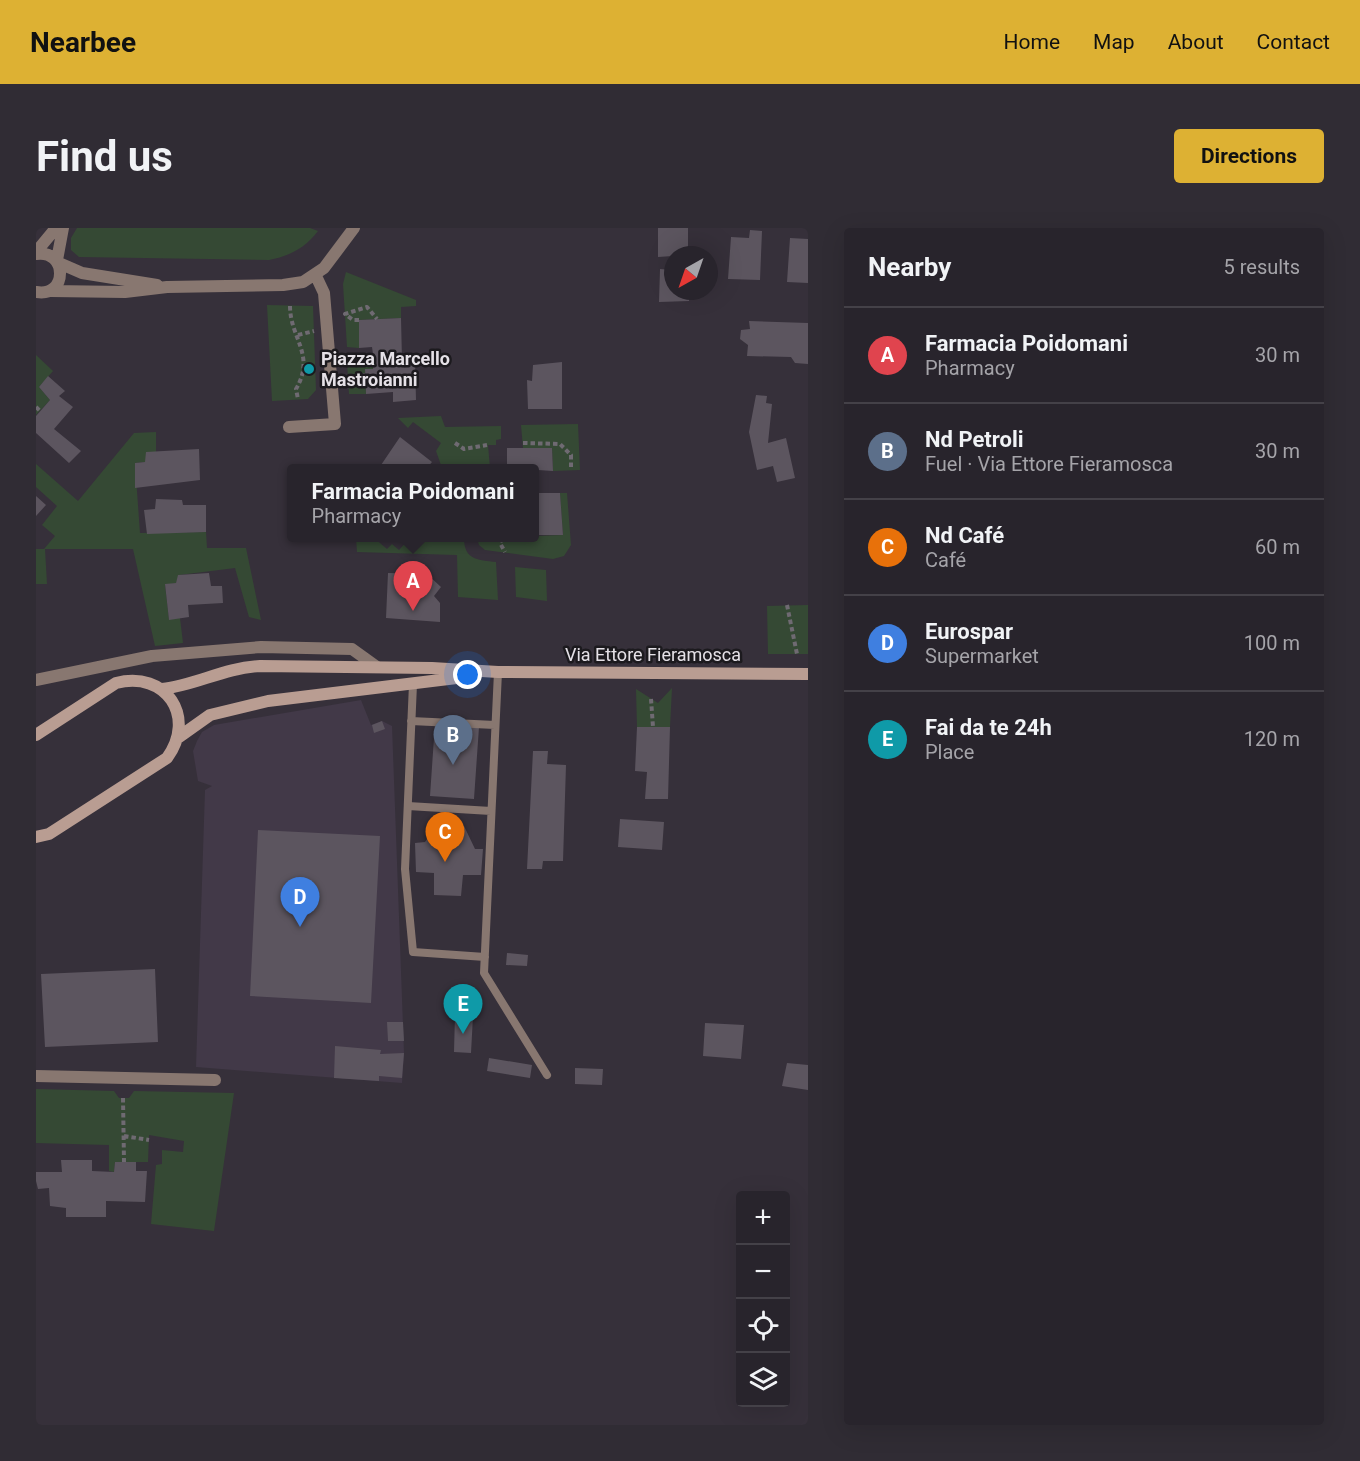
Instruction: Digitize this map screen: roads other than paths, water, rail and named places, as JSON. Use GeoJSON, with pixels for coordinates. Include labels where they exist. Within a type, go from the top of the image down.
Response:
{"type":"FeatureCollection","features":[{"type":"Feature","properties":{"kind":"main road"},"geometry":{"type":"LineString","coordinates":[[36,735],[116,683],[141,680],[162,689],[177,687],[235,667],[377,667],[498,672]]}},
{"type":"Feature","properties":{"kind":"main road"},"geometry":{"type":"LineString","coordinates":[[36,837],[49,834],[167,758],[178,737],[210,715],[268,700],[498,672]]}},
{"type":"Feature","properties":{"kind":"main road","name":"Via Ettore Fieramosca"},"geometry":{"type":"LineString","coordinates":[[498,672],[808,674]]}},
{"type":"Feature","properties":{"kind":"main road"},"geometry":{"type":"LineString","coordinates":[[162,689],[177,712],[178,737]]}},
{"type":"Feature","properties":{"kind":"street"},"geometry":{"type":"LineString","coordinates":[[44,254],[56,228]]}},
{"type":"Feature","properties":{"kind":"street"},"geometry":{"type":"LineString","coordinates":[[44,254],[63,228]]}},
{"type":"Feature","properties":{"kind":"street"},"geometry":{"type":"LineString","coordinates":[[45,292],[125,292],[167,287],[283,285],[303,282],[316,276],[324,268],[354,228]]}},
{"type":"Feature","properties":{"kind":"street"},"geometry":{"type":"LineString","coordinates":[[44,254],[82,273],[167,287]]}},
{"type":"Feature","properties":{"kind":"street"},"geometry":{"type":"LineString","coordinates":[[36,306],[45,292],[60,279],[44,254]]}},
{"type":"Feature","properties":{"kind":"street"},"geometry":{"type":"LineString","coordinates":[[289,427],[335,424],[324,293],[316,276]]}},
{"type":"Feature","properties":{"kind":"street"},"geometry":{"type":"LineString","coordinates":[[36,680],[152,656],[261,647],[352,649],[377,667]]}},
{"type":"Feature","properties":{"kind":"street"},"geometry":{"type":"LineString","coordinates":[[36,1076],[214,1080]]}},
{"type":"Feature","properties":{"kind":"lane"},"geometry":{"type":"LineString","coordinates":[[498,672],[484,973],[547,1075]]}},
{"type":"Feature","properties":{"kind":"lane"},"geometry":{"type":"LineString","coordinates":[[413,684],[405,869],[413,952],[485,957]]}},
{"type":"Feature","properties":{"kind":"lane"},"geometry":{"type":"LineString","coordinates":[[411,721],[495,724]]}},
{"type":"Feature","properties":{"kind":"lane"},"geometry":{"type":"LineString","coordinates":[[408,806],[492,811]]}},
{"type":"Feature","properties":{"kind":"place","name":"Piazza Marcello Mastroianni"},"geometry":{"type":"Point","coordinates":[309,369]}},
{"type":"Feature","properties":{"kind":"place","name":"Farmacia Poidomani"},"geometry":{"type":"Point","coordinates":[413,611]}},
{"type":"Feature","properties":{"kind":"place","name":"Nd Petroli"},"geometry":{"type":"Point","coordinates":[453,765]}},
{"type":"Feature","properties":{"kind":"place","name":"Nd Café"},"geometry":{"type":"Point","coordinates":[445,862]}},
{"type":"Feature","properties":{"kind":"place","name":"Eurospar"},"geometry":{"type":"Point","coordinates":[300,927]}},
{"type":"Feature","properties":{"kind":"place","name":"Fai da te 24h"},"geometry":{"type":"Point","coordinates":[463,1034]}}]}
